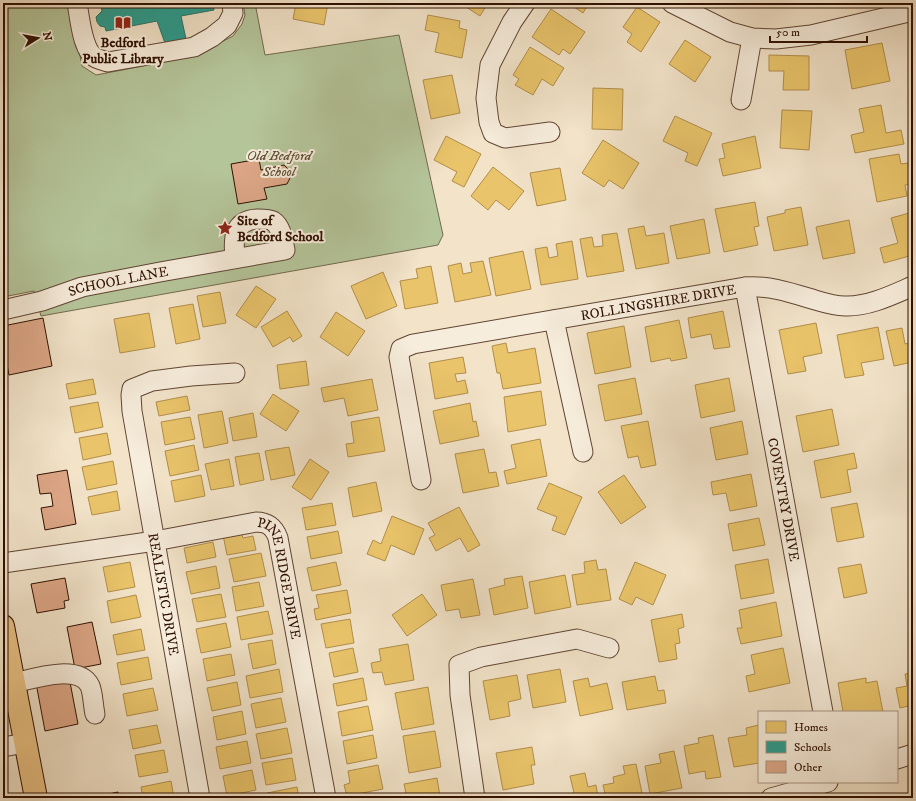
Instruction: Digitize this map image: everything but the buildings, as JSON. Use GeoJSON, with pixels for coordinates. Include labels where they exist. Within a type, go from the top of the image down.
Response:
{"type":"FeatureCollection","features":[{"type":"Feature","properties":{"kind":"main road"},"geometry":{"type":"LineString","coordinates":[[3,626],[36,798]]}},
{"type":"Feature","properties":{"kind":"street"},"geometry":{"type":"LineString","coordinates":[[77,3],[88,50],[96,58],[108,62],[194,47],[212,37],[227,24],[233,13],[232,3]]}},
{"type":"Feature","properties":{"kind":"street"},"geometry":{"type":"LineString","coordinates":[[525,3],[512,22],[490,65],[486,98],[489,122],[493,133],[505,138],[550,132]]}},
{"type":"Feature","properties":{"kind":"street"},"geometry":{"type":"LineString","coordinates":[[677,4],[730,32],[752,38],[776,39],[811,34],[912,12]]}},
{"type":"Feature","properties":{"kind":"street"},"geometry":{"type":"LineString","coordinates":[[741,100],[752,38]]}},
{"type":"Feature","properties":{"kind":"street","name":"SCHOOL LANE"},"geometry":{"type":"LineString","coordinates":[[3,310],[42,301],[82,287],[235,258]]}},
{"type":"Feature","properties":{"kind":"street","name":"ROLLINGSHIRE DRIVE"},"geometry":{"type":"LineString","coordinates":[[421,480],[399,357],[401,349],[413,344],[745,287],[758,286],[785,291],[834,305],[847,306],[864,304],[884,298],[913,286]]}},
{"type":"Feature","properties":{"kind":"street","name":"COVENTRY DRIVE"},"geometry":{"type":"LineString","coordinates":[[745,287],[823,711]]}},
{"type":"Feature","properties":{"kind":"street"},"geometry":{"type":"LineString","coordinates":[[554,320],[582,452]]}},
{"type":"Feature","properties":{"kind":"street","name":"REALISTIC DRIVE"},"geometry":{"type":"LineString","coordinates":[[200,798],[132,411],[131,395],[132,389],[152,381],[235,373]]}},
{"type":"Feature","properties":{"kind":"street","name":"PINE RIDGE DRIVE"},"geometry":{"type":"LineString","coordinates":[[3,563],[155,541],[256,522],[264,522],[269,524],[275,531],[279,546],[326,798]]}},
{"type":"Feature","properties":{"kind":"street"},"geometry":{"type":"LineString","coordinates":[[475,798],[460,695],[459,665],[481,657],[577,640],[609,648]]}},
{"type":"Feature","properties":{"kind":"street"},"geometry":{"type":"LineString","coordinates":[[14,682],[63,673],[84,678],[90,686],[95,714]]}},
{"type":"Feature","properties":{"kind":"street"},"geometry":{"type":"LineString","coordinates":[[3,747],[25,743]]}},
{"type":"Feature","properties":{"kind":"street"},"geometry":{"type":"LineString","coordinates":[[898,759],[913,754]]}},
{"type":"Feature","properties":{"kind":"street"},"geometry":{"type":"LineString","coordinates":[[771,798],[824,783]]}},
{"type":"Feature","properties":{"kind":"green space","name":"Old Bedford School"},"geometry":{"type":"Polygon","coordinates":[[[3,3],[70,3],[82,66],[96,75],[194,56],[233,36],[242,24],[245,15],[243,3],[255,3],[265,55],[399,35],[443,235],[438,245],[41,316],[34,291],[3,297],[3,3]]]}},
{"type":"Feature","properties":{"kind":"place","name":"Bedford Public Library"},"geometry":{"type":"Point","coordinates":[123,23]}},
{"type":"Feature","properties":{"kind":"place","name":"Site of Bedford School"},"geometry":{"type":"Point","coordinates":[225,228]}}]}
